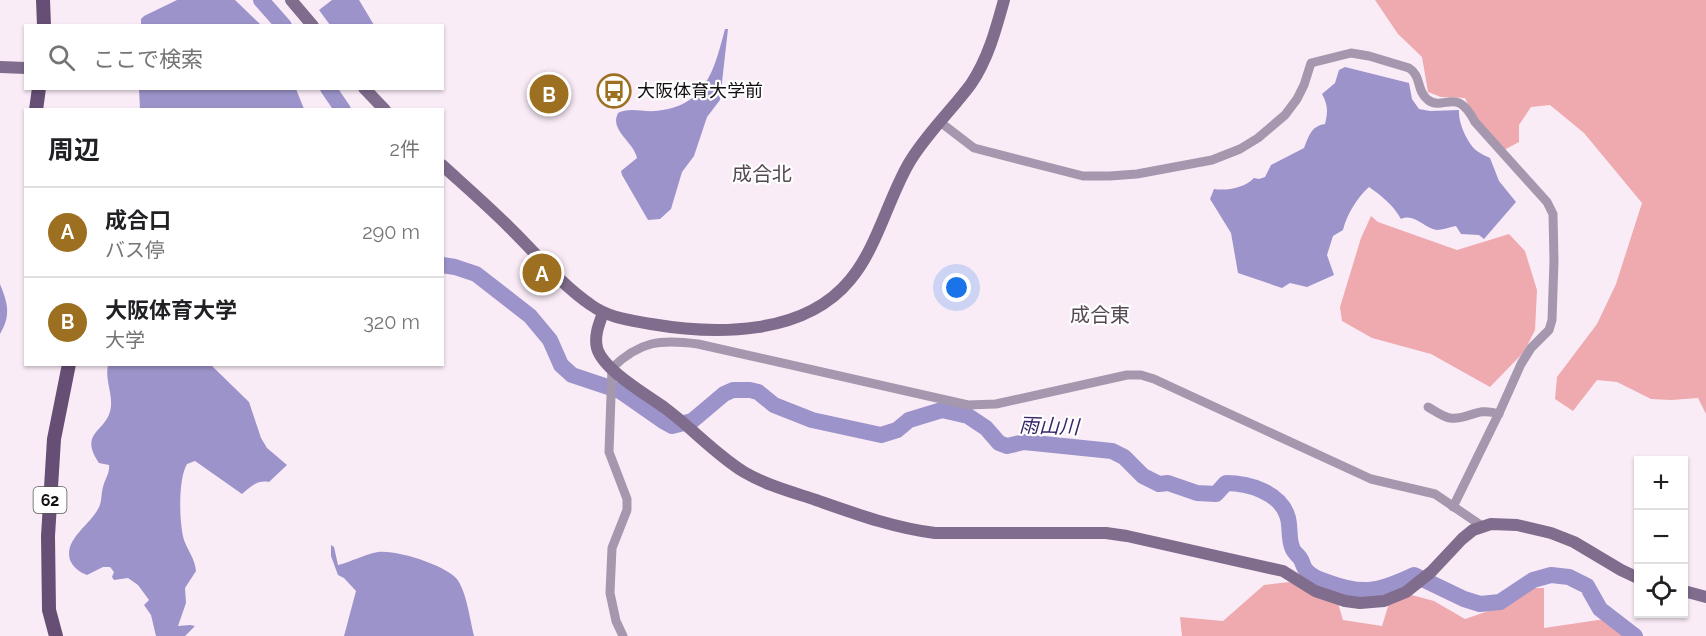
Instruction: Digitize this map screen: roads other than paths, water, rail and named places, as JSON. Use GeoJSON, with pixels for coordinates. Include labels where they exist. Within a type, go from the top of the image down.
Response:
{"type":"FeatureCollection","features":[{"type":"Feature","properties":{"kind":"main road"},"geometry":{"type":"LineString","coordinates":[[43,0],[44,24]]}},
{"type":"Feature","properties":{"kind":"main road"},"geometry":{"type":"LineString","coordinates":[[36,108],[39,90]]}},
{"type":"Feature","properties":{"kind":"main road","name":"62"},"geometry":{"type":"LineString","coordinates":[[56,636],[49,610],[48,536],[54,438],[69,366]]}},
{"type":"Feature","properties":{"kind":"street"},"geometry":{"type":"LineString","coordinates":[[291,0],[311,24]]}},
{"type":"Feature","properties":{"kind":"street"},"geometry":{"type":"LineString","coordinates":[[444,167],[509,226],[561,280],[603,313],[675,328],[704,331],[736,330],[771,325],[819,306],[835,295],[851,279],[910,161],[972,82],[988,53],[1004,0]]}},
{"type":"Feature","properties":{"kind":"street"},"geometry":{"type":"LineString","coordinates":[[940,122],[974,148],[1083,176],[1128,175],[1212,160],[1249,143],[1285,115],[1304,85],[1311,63],[1351,53],[1409,68],[1418,77],[1420,87],[1427,99],[1432,102],[1456,102],[1467,108],[1475,122],[1547,202],[1553,214],[1552,320],[1549,330],[1531,348],[1521,364],[1453,507]]}},
{"type":"Feature","properties":{"kind":"street"},"geometry":{"type":"LineString","coordinates":[[0,67],[24,68]]}},
{"type":"Feature","properties":{"kind":"street"},"geometry":{"type":"LineString","coordinates":[[366,90],[383,108]]}},
{"type":"Feature","properties":{"kind":"street"},"geometry":{"type":"LineString","coordinates":[[603,313],[596,336],[600,355],[612,368],[675,416],[719,455],[745,473],[770,484],[910,530],[935,533],[1106,533],[1127,536],[1283,571],[1315,591],[1345,601],[1360,603],[1384,601],[1406,592],[1431,573],[1473,530],[1482,526],[1499,524],[1517,525],[1551,533],[1634,576]]}},
{"type":"Feature","properties":{"kind":"street"},"geometry":{"type":"LineString","coordinates":[[623,636],[616,621],[610,593],[612,548],[627,510],[627,499],[609,452],[612,368],[627,354],[646,344],[661,341],[679,341],[968,405],[996,404],[1127,375],[1141,375],[1371,479],[1435,494],[1482,526]]}},
{"type":"Feature","properties":{"kind":"street"},"geometry":{"type":"LineString","coordinates":[[1428,407],[1448,418],[1457,418],[1483,410],[1499,414]]}},
{"type":"Feature","properties":{"kind":"street"},"geometry":{"type":"LineString","coordinates":[[1688,592],[1706,597]]}},
{"type":"Feature","properties":{"kind":"waterway","name":"雨山川"},"geometry":{"type":"LineString","coordinates":[[261,0],[282,24]]}},
{"type":"Feature","properties":{"kind":"waterway","name":"雨山川"},"geometry":{"type":"LineString","coordinates":[[329,90],[342,108]]}},
{"type":"Feature","properties":{"kind":"waterway","name":"雨山川"},"geometry":{"type":"LineString","coordinates":[[444,265],[476,274],[530,316],[550,340],[561,365],[572,375],[620,391],[672,426],[692,421],[724,394],[733,390],[758,392],[774,405],[812,420],[881,435],[897,430],[909,420],[942,410],[968,416],[986,428],[999,443],[1007,446],[1024,442],[1112,451],[1124,457],[1143,476],[1159,484],[1168,483],[1197,493],[1216,494],[1226,483],[1262,490],[1283,507],[1288,519],[1294,552],[1308,573],[1342,587],[1373,590],[1414,575],[1464,599],[1480,604],[1500,602],[1533,580],[1551,575],[1569,577],[1587,586],[1600,609],[1635,636]]}},
{"type":"Feature","properties":{"kind":"place","name":"大阪体育大学前"},"geometry":{"type":"Point","coordinates":[614,91]}},
{"type":"Feature","properties":{"kind":"place","name":"大阪体育大学"},"geometry":{"type":"Point","coordinates":[549,94]}},
{"type":"Feature","properties":{"kind":"place","name":"成合口"},"geometry":{"type":"Point","coordinates":[542,273]}},
{"type":"Feature","properties":{"kind":"district","name":"成合北"},"geometry":{"type":"Point","coordinates":[762,174]}},
{"type":"Feature","properties":{"kind":"district","name":"成合東"},"geometry":{"type":"Point","coordinates":[1100,315]}}]}
